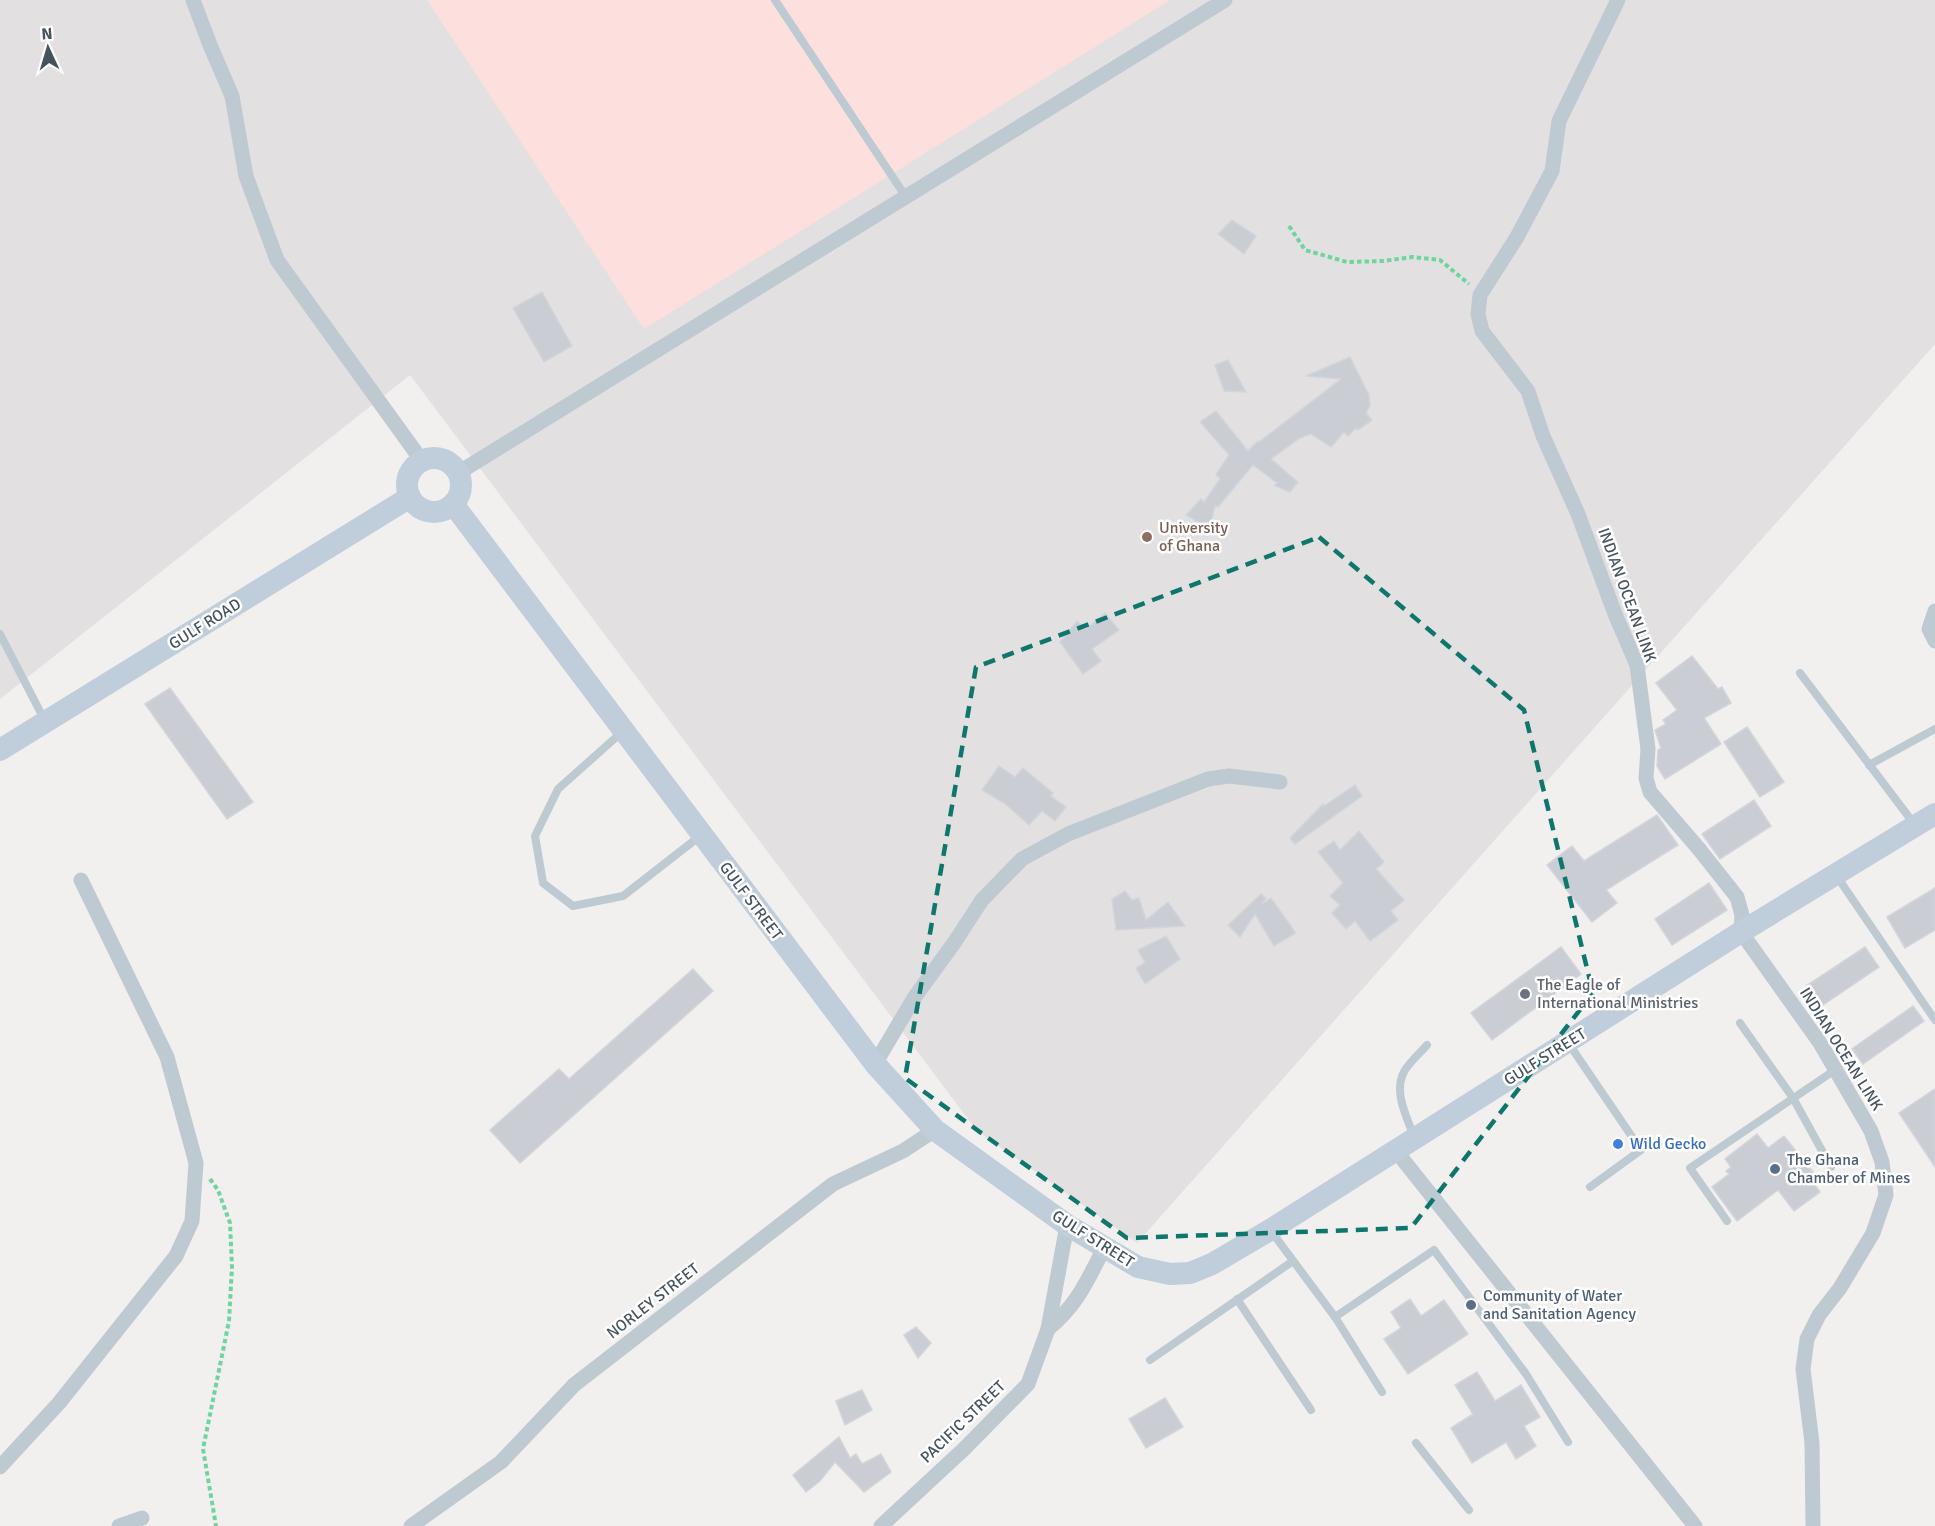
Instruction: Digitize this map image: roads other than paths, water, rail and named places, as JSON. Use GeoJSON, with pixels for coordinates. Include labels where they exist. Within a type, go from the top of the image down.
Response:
{"type":"FeatureCollection","features":[{"type":"Feature","properties":{"kind":"street"},"geometry":{"type":"LineString","coordinates":[[193,0],[232,96],[246,176],[277,260],[422,461]]}},
{"type":"Feature","properties":{"kind":"street"},"geometry":{"type":"LineString","coordinates":[[458,473],[1225,0]]}},
{"type":"Feature","properties":{"kind":"street","name":"INDIAN OCEAN LINK"},"geometry":{"type":"LineString","coordinates":[[1618,0],[1559,121],[1552,171],[1517,237],[1480,295],[1478,314],[1482,331],[1528,391],[1543,436],[1578,514],[1615,615],[1636,664],[1648,749],[1646,778],[1650,792],[1737,897],[1742,915],[1741,932],[1820,1043],[1870,1131],[1882,1162],[1886,1195],[1873,1233],[1840,1288],[1819,1315],[1807,1339],[1803,1369],[1812,1443],[1813,1526]]}},
{"type":"Feature","properties":{"kind":"street"},"geometry":{"type":"LineString","coordinates":[[430,459],[447,461],[458,473],[461,489],[453,504],[438,512],[422,509],[410,497],[407,489],[410,473],[422,461],[430,459]]}},
{"type":"Feature","properties":{"kind":"street","name":"GULF ROAD"},"geometry":{"type":"LineString","coordinates":[[0,750],[410,497]]}},
{"type":"Feature","properties":{"kind":"street","name":"GULF STREET"},"geometry":{"type":"LineString","coordinates":[[453,504],[874,1064],[935,1130],[1067,1225],[1104,1248],[1138,1267],[1170,1274],[1190,1273],[1212,1264],[1270,1230],[1741,932],[1935,814]]}},
{"type":"Feature","properties":{"kind":"street"},"geometry":{"type":"LineString","coordinates":[[1935,611],[1929,629],[1935,641]]}},
{"type":"Feature","properties":{"kind":"street"},"geometry":{"type":"LineString","coordinates":[[874,1064],[914,998],[982,900],[1022,860],[1068,834],[1208,779],[1229,776],[1280,782]]}},
{"type":"Feature","properties":{"kind":"street"},"geometry":{"type":"LineString","coordinates":[[0,1467],[60,1403],[176,1256],[192,1221],[196,1163],[166,1058],[81,880]]}},
{"type":"Feature","properties":{"kind":"street","name":"NORLEY STREET"},"geometry":{"type":"LineString","coordinates":[[411,1526],[501,1462],[574,1385],[833,1184],[903,1151],[935,1130]]}},
{"type":"Feature","properties":{"kind":"street"},"geometry":{"type":"LineString","coordinates":[[1396,1151],[1695,1526]]}},
{"type":"Feature","properties":{"kind":"street","name":"PACIFIC STREET"},"geometry":{"type":"LineString","coordinates":[[881,1526],[964,1449],[1028,1384],[1048,1329],[1067,1225]]}},
{"type":"Feature","properties":{"kind":"street","name":"PACIFIC STREET"},"geometry":{"type":"LineString","coordinates":[[1048,1329],[1064,1316],[1078,1298],[1104,1248]]}},
{"type":"Feature","properties":{"kind":"street"},"geometry":{"type":"LineString","coordinates":[[119,1526],[142,1518]]}},
{"type":"Feature","properties":{"kind":"lane"},"geometry":{"type":"LineString","coordinates":[[775,0],[906,197]]}},
{"type":"Feature","properties":{"kind":"lane"},"geometry":{"type":"LineString","coordinates":[[0,634],[45,723]]}},
{"type":"Feature","properties":{"kind":"lane"},"geometry":{"type":"LineString","coordinates":[[1800,673],[1915,825]]}},
{"type":"Feature","properties":{"kind":"lane"},"geometry":{"type":"LineString","coordinates":[[1869,765],[1935,729]]}},
{"type":"Feature","properties":{"kind":"lane"},"geometry":{"type":"LineString","coordinates":[[624,731],[558,789],[535,836],[543,883],[573,906],[623,896],[702,835]]}},
{"type":"Feature","properties":{"kind":"lane"},"geometry":{"type":"LineString","coordinates":[[1835,874],[1935,1020]]}},
{"type":"Feature","properties":{"kind":"lane"},"geometry":{"type":"LineString","coordinates":[[1740,1023],[1793,1098],[1831,1167]]}},
{"type":"Feature","properties":{"kind":"lane"},"geometry":{"type":"LineString","coordinates":[[1568,1042],[1641,1150],[1590,1187]]}},
{"type":"Feature","properties":{"kind":"lane"},"geometry":{"type":"LineString","coordinates":[[1415,1139],[1404,1110],[1400,1092],[1401,1079],[1406,1069],[1427,1045]]}},
{"type":"Feature","properties":{"kind":"lane"},"geometry":{"type":"LineString","coordinates":[[1727,1221],[1690,1168],[1835,1070]]}},
{"type":"Feature","properties":{"kind":"lane"},"geometry":{"type":"LineString","coordinates":[[1270,1230],[1335,1317],[1382,1392]]}},
{"type":"Feature","properties":{"kind":"lane"},"geometry":{"type":"LineString","coordinates":[[1335,1317],[1434,1250],[1526,1374],[1568,1442]]}},
{"type":"Feature","properties":{"kind":"lane"},"geometry":{"type":"LineString","coordinates":[[1150,1359],[1293,1261]]}},
{"type":"Feature","properties":{"kind":"lane"},"geometry":{"type":"LineString","coordinates":[[1237,1299],[1311,1410]]}},
{"type":"Feature","properties":{"kind":"lane"},"geometry":{"type":"LineString","coordinates":[[1416,1443],[1469,1510]]}},
{"type":"Feature","properties":{"kind":"place","name":"University of Ghana"},"geometry":{"type":"Point","coordinates":[1147,537]}},
{"type":"Feature","properties":{"kind":"place","name":"The Eagle of International Ministries"},"geometry":{"type":"Point","coordinates":[1525,994]}},
{"type":"Feature","properties":{"kind":"place","name":"Wild Gecko"},"geometry":{"type":"Point","coordinates":[1618,1144]}},
{"type":"Feature","properties":{"kind":"place","name":"The Ghana Chamber of Mines"},"geometry":{"type":"Point","coordinates":[1775,1169]}},
{"type":"Feature","properties":{"kind":"place","name":"Community of Water and Sanitation Agency"},"geometry":{"type":"Point","coordinates":[1471,1305]}}]}
